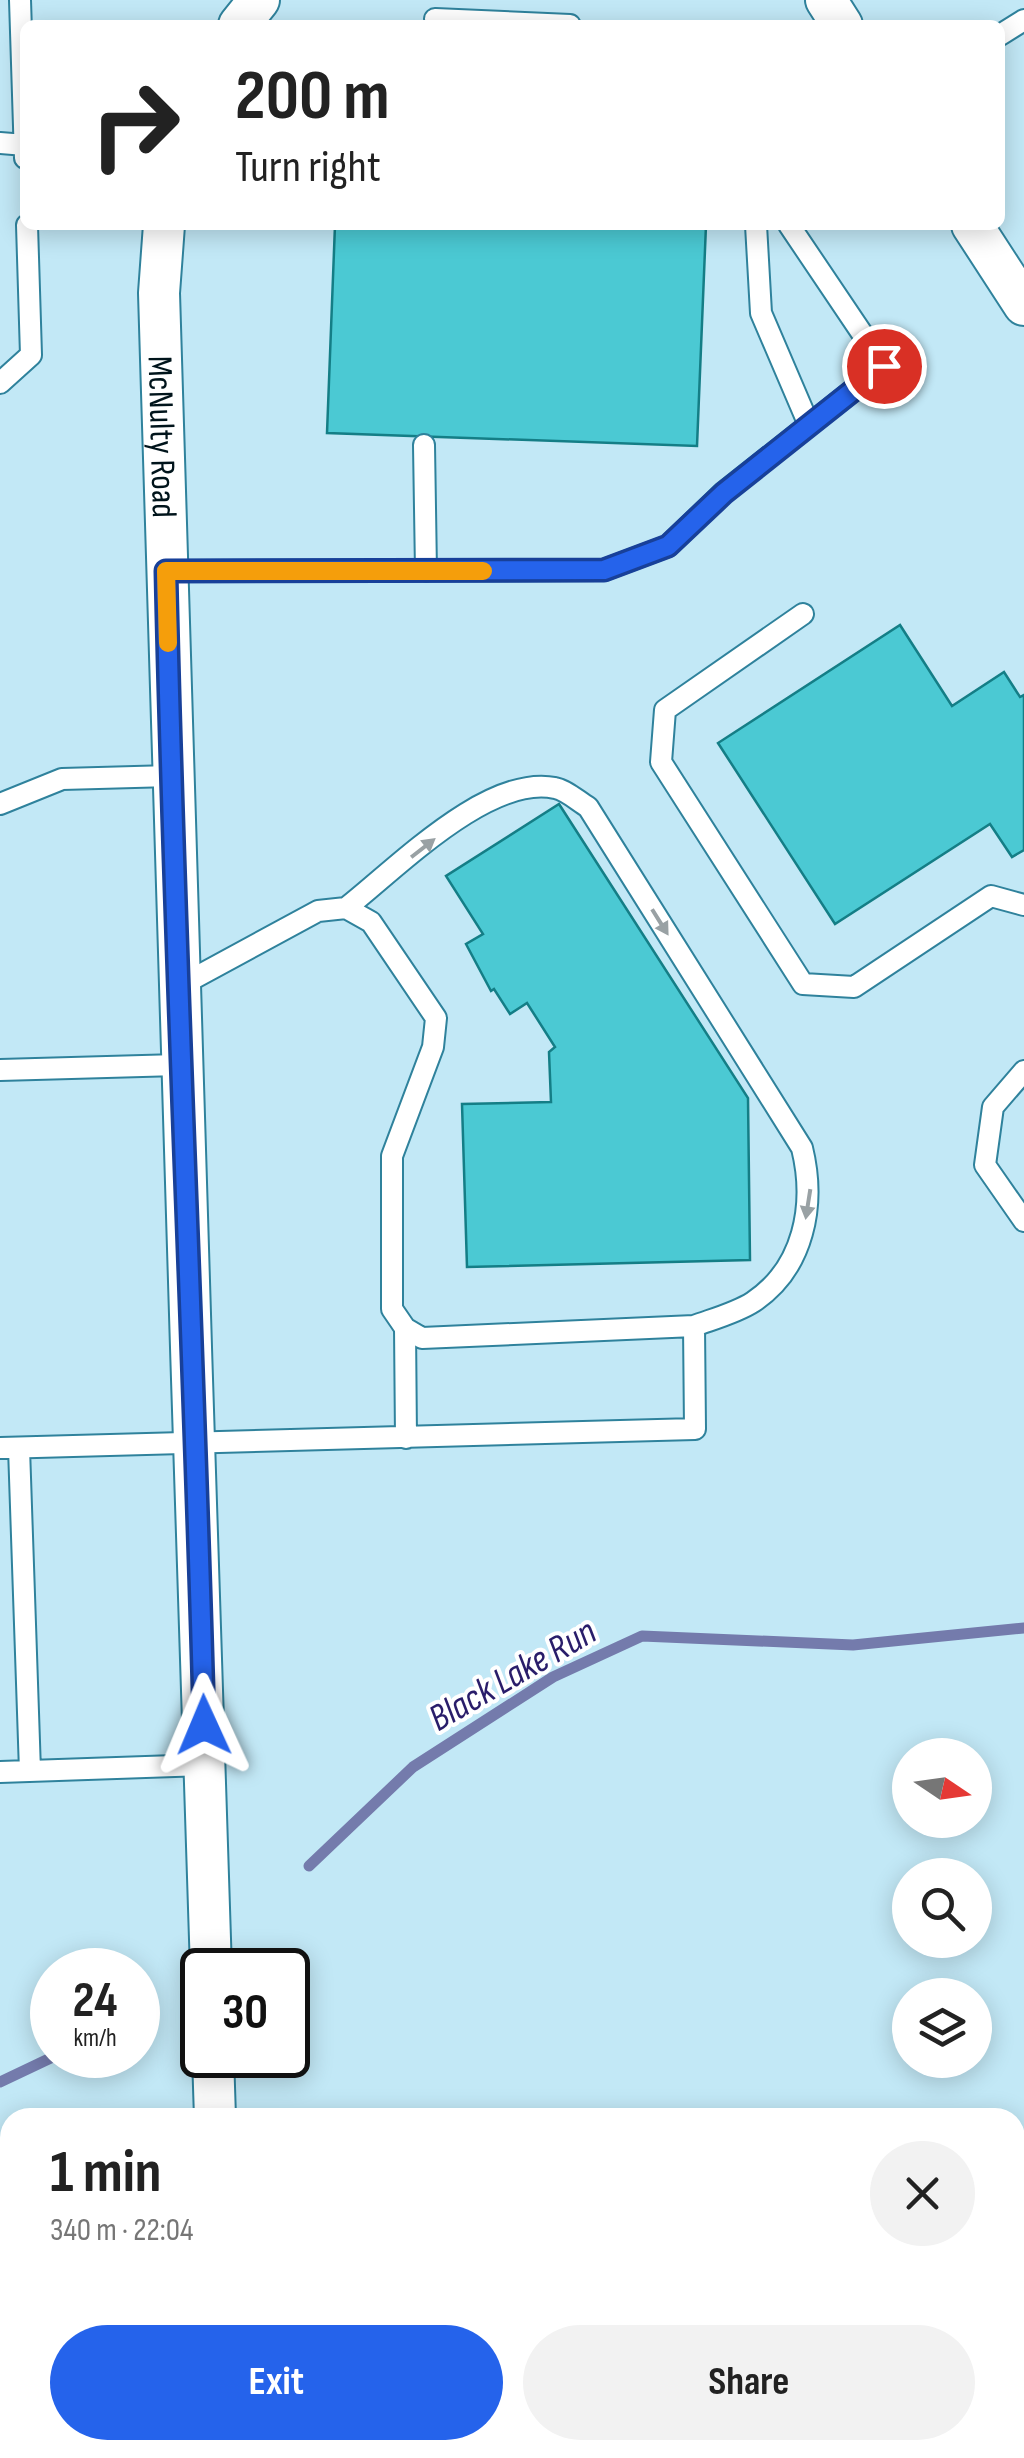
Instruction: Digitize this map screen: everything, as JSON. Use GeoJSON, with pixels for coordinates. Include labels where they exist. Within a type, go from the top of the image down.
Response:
{"type":"FeatureCollection","features":[{"type":"Feature","properties":{"kind":"street"},"geometry":{"type":"LineString","coordinates":[[243,20],[258,0]]}},
{"type":"Feature","properties":{"kind":"street","name":"McNulty Road"},"geometry":{"type":"LineString","coordinates":[[164,230],[158,293],[170,776],[178,1064],[197,1445],[209,1948]]}},
{"type":"Feature","properties":{"kind":"street"},"geometry":{"type":"LineString","coordinates":[[975,230],[1024,305]]}},
{"type":"Feature","properties":{"kind":"street"},"geometry":{"type":"LineString","coordinates":[[214,2078],[215,2108]]}},
{"type":"Feature","properties":{"kind":"lane"},"geometry":{"type":"LineString","coordinates":[[0,383],[30,356],[27,230]]}},
{"type":"Feature","properties":{"kind":"lane"},"geometry":{"type":"LineString","coordinates":[[756,230],[761,313],[810,425]]}},
{"type":"Feature","properties":{"kind":"lane"},"geometry":{"type":"LineString","coordinates":[[166,571],[604,570],[668,546],[724,493],[884,366],[792,230]]}},
{"type":"Feature","properties":{"kind":"lane"},"geometry":{"type":"LineString","coordinates":[[424,445],[426,571]]}},
{"type":"Feature","properties":{"kind":"lane"},"geometry":{"type":"LineString","coordinates":[[803,614],[665,710],[662,762],[802,984],[854,988],[990,896],[1024,905]]}},
{"type":"Feature","properties":{"kind":"lane"},"geometry":{"type":"LineString","coordinates":[[0,804],[62,779],[170,776]]}},
{"type":"Feature","properties":{"kind":"lane"},"geometry":{"type":"LineString","coordinates":[[176,988],[318,911],[346,908],[487,799],[522,787],[557,788],[588,807],[802,1148],[811,1184],[804,1230],[786,1274],[751,1303],[694,1326],[422,1338],[405,1328],[392,1309],[392,1156],[433,1047],[436,1018],[372,922],[346,908]]}},
{"type":"Feature","properties":{"kind":"lane"},"geometry":{"type":"LineString","coordinates":[[0,1070],[178,1064]]}},
{"type":"Feature","properties":{"kind":"lane"},"geometry":{"type":"LineString","coordinates":[[1024,1071],[993,1107],[985,1164],[1024,1221]]}},
{"type":"Feature","properties":{"kind":"lane"},"geometry":{"type":"LineString","coordinates":[[30,1770],[9,1448],[696,1429],[694,1326]]}},
{"type":"Feature","properties":{"kind":"lane"},"geometry":{"type":"LineString","coordinates":[[405,1328],[406,1438]]}},
{"type":"Feature","properties":{"kind":"lane"},"geometry":{"type":"LineString","coordinates":[[0,1772],[204,1765]]}},
{"type":"Feature","properties":{"kind":"building"},"geometry":{"type":"Polygon","coordinates":[[[335,230],[706,230],[697,446],[327,433],[335,230]]]}},
{"type":"Feature","properties":{"kind":"building"},"geometry":{"type":"Polygon","coordinates":[[[900,625],[952,706],[1004,672],[1020,697],[1024,695],[1024,850],[1012,857],[990,824],[835,924],[718,743],[900,625]]]}},
{"type":"Feature","properties":{"kind":"building"},"geometry":{"type":"Polygon","coordinates":[[[559,804],[748,1098],[750,1260],[467,1267],[462,1104],[551,1102],[549,1052],[555,1047],[527,1003],[510,1014],[494,989],[491,991],[466,944],[483,934],[446,876],[559,804]]]}},
{"type":"Feature","properties":{"kind":"waterway","name":"Black Lake Run"},"geometry":{"type":"LineString","coordinates":[[309,1866],[413,1767],[553,1677],[642,1636],[853,1645],[1024,1628]]}},
{"type":"Feature","properties":{"kind":"waterway","name":"Black Lake Run"},"geometry":{"type":"LineString","coordinates":[[0,2082],[30,2068]]}},
{"type":"Feature","properties":{"kind":"slow traffic"},"geometry":{"type":"LineString","coordinates":[[168,643],[166,571],[483,571]]}},
{"type":"Feature","properties":{"kind":"route"},"geometry":{"type":"LineString","coordinates":[[204,1725],[197,1445],[178,1064],[166,571],[604,570],[668,546],[724,493],[884,366]]}}]}
